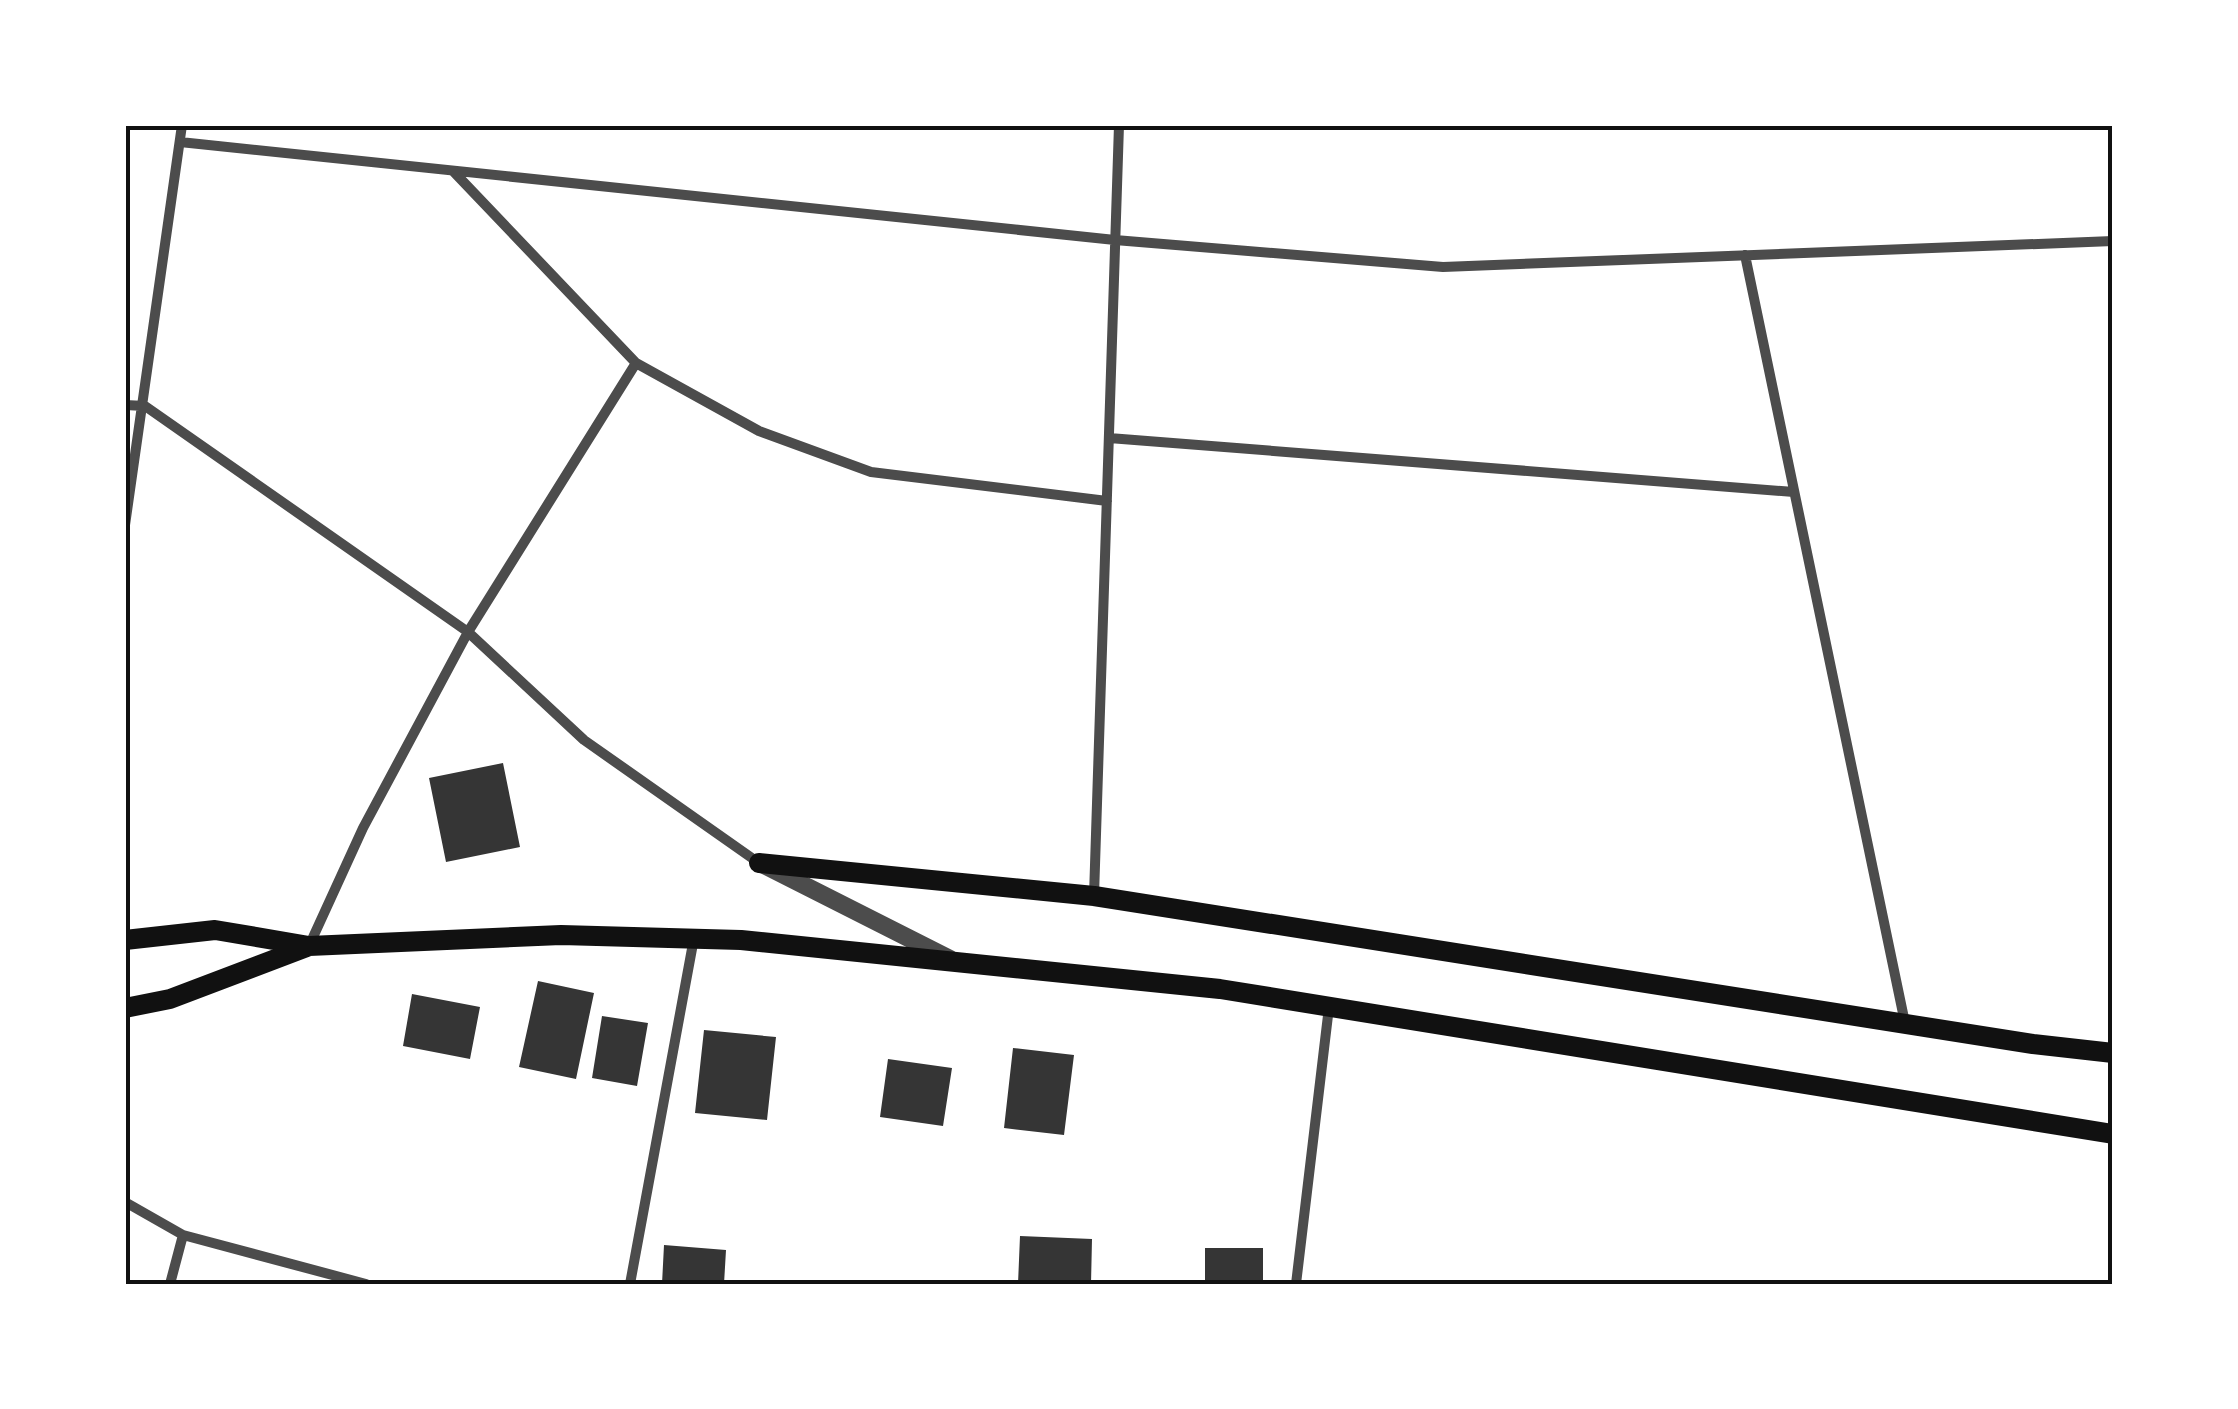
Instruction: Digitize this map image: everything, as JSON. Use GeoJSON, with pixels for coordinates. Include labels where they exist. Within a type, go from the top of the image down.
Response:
{"type":"FeatureCollection","features":[{"type":"Feature","properties":{"kind":"main road"},"geometry":{"type":"LineString","coordinates":[[759,863],[1094,896],[1905,1024],[2113,1053]]}},
{"type":"Feature","properties":{"kind":"main road"},"geometry":{"type":"LineString","coordinates":[[125,940],[215,930],[309,946],[561,935],[694,937],[957,962],[1220,989],[2113,1134]]}},
{"type":"Feature","properties":{"kind":"main road"},"geometry":{"type":"LineString","coordinates":[[125,1008],[170,999],[309,946]]}},
{"type":"Feature","properties":{"kind":"street"},"geometry":{"type":"LineString","coordinates":[[125,526],[182,125]]}},
{"type":"Feature","properties":{"kind":"street"},"geometry":{"type":"LineString","coordinates":[[1094,896],[1118,125]]}},
{"type":"Feature","properties":{"kind":"street"},"geometry":{"type":"LineString","coordinates":[[180,142],[1115,240],[1442,267],[2113,240]]}},
{"type":"Feature","properties":{"kind":"street"},"geometry":{"type":"LineString","coordinates":[[453,171],[636,363],[760,431],[871,472],[1107,501]]}},
{"type":"Feature","properties":{"kind":"street"},"geometry":{"type":"LineString","coordinates":[[1745,256],[1905,1024]]}},
{"type":"Feature","properties":{"kind":"street"},"geometry":{"type":"LineString","coordinates":[[309,946],[363,828],[468,632],[636,363]]}},
{"type":"Feature","properties":{"kind":"street"},"geometry":{"type":"LineString","coordinates":[[125,404],[144,406],[468,632],[584,740],[759,863],[957,962]]}},
{"type":"Feature","properties":{"kind":"street"},"geometry":{"type":"LineString","coordinates":[[1109,438],[1794,492]]}},
{"type":"Feature","properties":{"kind":"street"},"geometry":{"type":"LineString","coordinates":[[630,1284],[694,937]]}},
{"type":"Feature","properties":{"kind":"street"},"geometry":{"type":"LineString","coordinates":[[1296,1284],[1329,1008]]}},
{"type":"Feature","properties":{"kind":"street"},"geometry":{"type":"LineString","coordinates":[[125,1202],[183,1234],[366,1284]]}},
{"type":"Feature","properties":{"kind":"street"},"geometry":{"type":"LineString","coordinates":[[170,1284],[183,1234]]}},
{"type":"Feature","properties":{"kind":"building"},"geometry":{"type":"Polygon","coordinates":[[[503,763],[520,847],[446,862],[429,778],[503,763]]]}},
{"type":"Feature","properties":{"kind":"building"},"geometry":{"type":"Polygon","coordinates":[[[538,981],[594,993],[576,1079],[519,1067],[538,981]]]}},
{"type":"Feature","properties":{"kind":"building"},"geometry":{"type":"Polygon","coordinates":[[[412,994],[480,1007],[470,1059],[403,1046],[412,994]]]}},
{"type":"Feature","properties":{"kind":"building"},"geometry":{"type":"Polygon","coordinates":[[[602,1016],[648,1023],[637,1086],[592,1078],[602,1016]]]}},
{"type":"Feature","properties":{"kind":"building"},"geometry":{"type":"Polygon","coordinates":[[[704,1030],[776,1037],[767,1120],[695,1113],[704,1030]]]}},
{"type":"Feature","properties":{"kind":"building"},"geometry":{"type":"Polygon","coordinates":[[[1013,1048],[1074,1055],[1064,1135],[1004,1128],[1013,1048]]]}},
{"type":"Feature","properties":{"kind":"building"},"geometry":{"type":"Polygon","coordinates":[[[888,1059],[952,1068],[943,1126],[880,1117],[888,1059]]]}},
{"type":"Feature","properties":{"kind":"building"},"geometry":{"type":"Polygon","coordinates":[[[1020,1236],[1092,1239],[1091,1284],[1018,1284],[1020,1236]]]}},
{"type":"Feature","properties":{"kind":"building"},"geometry":{"type":"Polygon","coordinates":[[[664,1245],[726,1250],[724,1284],[662,1284],[664,1245]]]}},
{"type":"Feature","properties":{"kind":"building"},"geometry":{"type":"Polygon","coordinates":[[[1205,1248],[1263,1248],[1263,1284],[1205,1284],[1205,1248]]]}}]}
